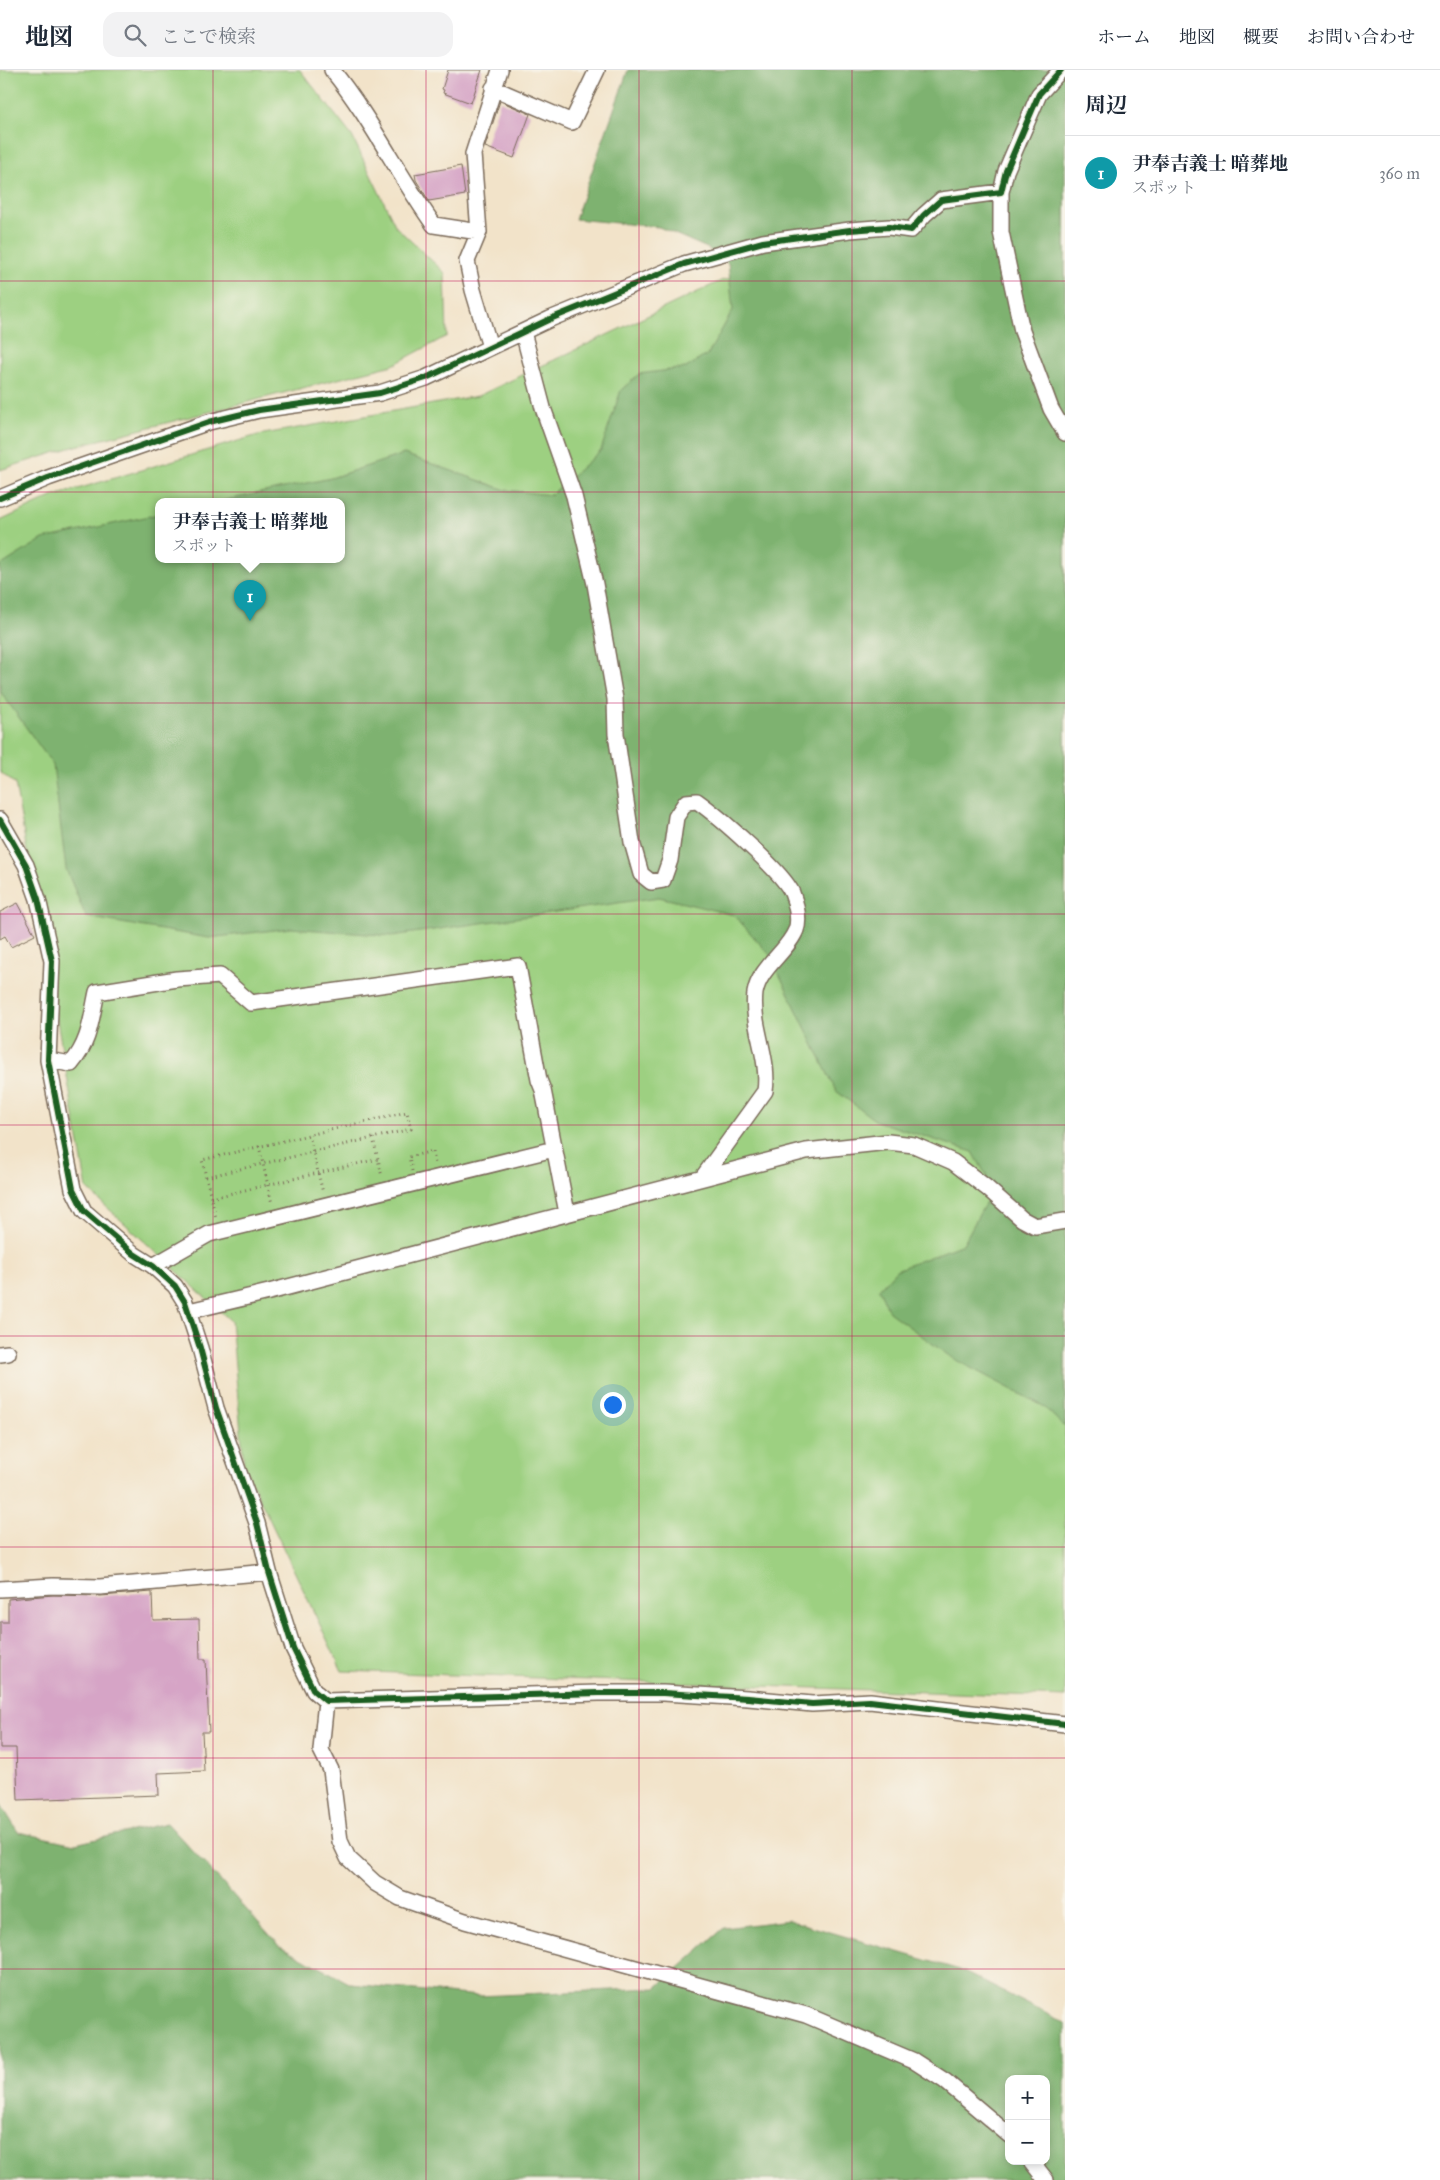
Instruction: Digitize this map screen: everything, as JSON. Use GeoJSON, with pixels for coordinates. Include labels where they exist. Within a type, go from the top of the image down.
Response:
{"type":"FeatureCollection","features":[{"type":"Feature","properties":{"kind":"street"},"geometry":{"type":"LineString","coordinates":[[332,70],[393,158],[418,202],[434,225],[479,232]]}},
{"type":"Feature","properties":{"kind":"street"},"geometry":{"type":"LineString","coordinates":[[490,347],[473,290],[467,261],[479,232],[473,154],[500,70]]}},
{"type":"Feature","properties":{"kind":"street"},"geometry":{"type":"LineString","coordinates":[[494,88],[572,122],[596,70]]}},
{"type":"Feature","properties":{"kind":"street"},"geometry":{"type":"LineString","coordinates":[[1061,70],[1039,94],[1006,171],[1001,192],[1001,232],[1022,331],[1051,409],[1065,433]]}},
{"type":"Feature","properties":{"kind":"street"},"geometry":{"type":"LineString","coordinates":[[0,498],[48,478],[209,422],[259,410],[380,393],[426,378],[523,332],[684,264],[763,242],[850,230],[889,227],[911,230],[941,200],[1001,192]]}},
{"type":"Feature","properties":{"kind":"street"},"geometry":{"type":"LineString","coordinates":[[523,332],[543,408],[574,496],[595,584],[615,699],[616,734],[632,842],[641,874],[651,882],[663,880],[670,860],[676,817],[686,802],[698,801],[715,813],[776,872],[792,892],[798,918],[796,931],[766,969],[755,992],[755,1010],[768,1075],[765,1091],[704,1177]]}},
{"type":"Feature","properties":{"kind":"street"},"geometry":{"type":"LineString","coordinates":[[0,820],[5,838],[26,865],[35,890],[52,961],[48,1060],[65,1159],[73,1189],[84,1211],[175,1286],[189,1311],[220,1418],[257,1523],[269,1572],[293,1648],[314,1691],[326,1701],[599,1693],[663,1693],[812,1704],[870,1701],[1065,1724]]}},
{"type":"Feature","properties":{"kind":"street"},"geometry":{"type":"LineString","coordinates":[[48,1060],[71,1064],[79,1055],[86,1043],[97,992],[178,979],[220,976],[251,1004],[518,966],[539,1080],[543,1090],[567,1213]]}},
{"type":"Feature","properties":{"kind":"street"},"geometry":{"type":"LineString","coordinates":[[189,1311],[269,1292],[806,1151],[888,1142],[914,1145],[953,1162],[987,1188],[1022,1219],[1035,1226],[1065,1221]]}},
{"type":"Feature","properties":{"kind":"street"},"geometry":{"type":"LineString","coordinates":[[153,1266],[209,1234],[219,1231],[385,1190],[434,1170],[554,1149]]}},
{"type":"Feature","properties":{"kind":"street"},"geometry":{"type":"LineString","coordinates":[[0,1589],[53,1586],[100,1587],[269,1572]]}},
{"type":"Feature","properties":{"kind":"street"},"geometry":{"type":"LineString","coordinates":[[326,1701],[321,1750],[331,1770],[340,1841],[348,1858],[375,1883],[400,1898],[465,1921],[806,2016],[914,2061],[946,2081],[1005,2132]]}},
{"type":"Feature","properties":{"kind":"street"},"geometry":{"type":"LineString","coordinates":[[1034,2165],[1046,2180]]}},
{"type":"Feature","properties":{"kind":"path"},"geometry":{"type":"LineString","coordinates":[[206,1176],[411,1129],[407,1112],[202,1160],[219,1231]]}},
{"type":"Feature","properties":{"kind":"path"},"geometry":{"type":"LineString","coordinates":[[309,1135],[326,1205]]}},
{"type":"Feature","properties":{"kind":"path"},"geometry":{"type":"LineString","coordinates":[[373,1138],[385,1190]]}},
{"type":"Feature","properties":{"kind":"path"},"geometry":{"type":"LineString","coordinates":[[259,1146],[276,1217]]}},
{"type":"Feature","properties":{"kind":"path"},"geometry":{"type":"LineString","coordinates":[[420,1169],[412,1171],[409,1157],[433,1152],[434,1170]]}},
{"type":"Feature","properties":{"kind":"path"},"geometry":{"type":"LineString","coordinates":[[211,1198],[378,1159]]}},
{"type":"Feature","properties":{"kind":"green space"},"geometry":{"type":"Polygon","coordinates":[[[0,70],[300,70],[352,136],[396,227],[445,273],[447,336],[393,365],[76,446],[0,470],[0,70]]]}},
{"type":"Feature","properties":{"kind":"green space"},"geometry":{"type":"Polygon","coordinates":[[[628,70],[1065,70],[1065,1427],[1043,1406],[952,1358],[889,1312],[879,1289],[896,1270],[963,1244],[987,1200],[986,1175],[973,1152],[876,1121],[836,1091],[770,955],[734,915],[659,897],[392,936],[291,928],[209,938],[86,917],[66,869],[53,765],[0,691],[0,566],[43,539],[155,515],[155,563],[345,563],[345,498],[236,498],[331,478],[404,454],[506,490],[551,495],[601,450],[621,390],[639,374],[686,368],[708,354],[733,310],[728,263],[707,248],[659,227],[575,219],[628,70]]]}},
{"type":"Feature","properties":{"kind":"green space"},"geometry":{"type":"Polygon","coordinates":[[[1065,195],[1065,1697],[342,1671],[244,1466],[231,1321],[87,1189],[15,784],[0,772],[0,521],[54,496],[258,435],[478,396],[723,280],[938,244],[1065,195]]]}},
{"type":"Feature","properties":{"kind":"green space"},"geometry":{"type":"Polygon","coordinates":[[[0,1803],[18,1832],[75,1844],[167,1823],[280,1946],[351,1984],[479,1996],[656,1988],[724,1928],[789,1920],[960,1970],[1065,2023],[1065,2180],[0,2180],[0,1803]]]}},
{"type":"Feature","properties":{"kind":"building"},"geometry":{"type":"Polygon","coordinates":[[[448,70],[482,70],[471,103],[443,93],[444,90],[442,89],[448,70]]]}},
{"type":"Feature","properties":{"kind":"building"},"geometry":{"type":"Polygon","coordinates":[[[500,101],[530,114],[514,158],[485,147],[500,101]]]}},
{"type":"Feature","properties":{"kind":"building"},"geometry":{"type":"Polygon","coordinates":[[[461,166],[465,195],[429,201],[416,180],[415,174],[461,166]]]}},
{"type":"Feature","properties":{"kind":"building"},"geometry":{"type":"Polygon","coordinates":[[[18,903],[35,935],[11,947],[5,936],[0,939],[0,912],[18,903]]]}},
{"type":"Feature","properties":{"kind":"building"},"geometry":{"type":"Polygon","coordinates":[[[152,1592],[153,1620],[199,1619],[200,1659],[206,1659],[209,1732],[202,1732],[204,1771],[158,1773],[159,1795],[18,1800],[16,1748],[0,1748],[0,1622],[8,1622],[8,1599],[53,1595],[101,1596],[152,1592]]]}},
{"type":"Feature","properties":{"kind":"cycle path"},"geometry":{"type":"LineString","coordinates":[[0,498],[48,478],[209,422],[259,410],[380,393],[426,378],[550,319],[684,264],[763,242],[850,230],[889,227],[911,230],[941,200],[1001,192],[1006,171],[1039,94],[1061,70]]}},
{"type":"Feature","properties":{"kind":"cycle path"},"geometry":{"type":"LineString","coordinates":[[0,820],[26,865],[38,899],[52,961],[48,1060],[73,1189],[84,1211],[134,1254],[153,1266],[175,1286],[185,1302],[216,1408],[257,1523],[269,1572],[293,1648],[314,1691],[326,1701],[599,1693],[663,1693],[812,1704],[870,1701],[1065,1724]]}},
{"type":"Feature","properties":{"kind":"place","name":"尹奉吉義士 暗葬地"},"geometry":{"type":"Point","coordinates":[250,621]}}]}
